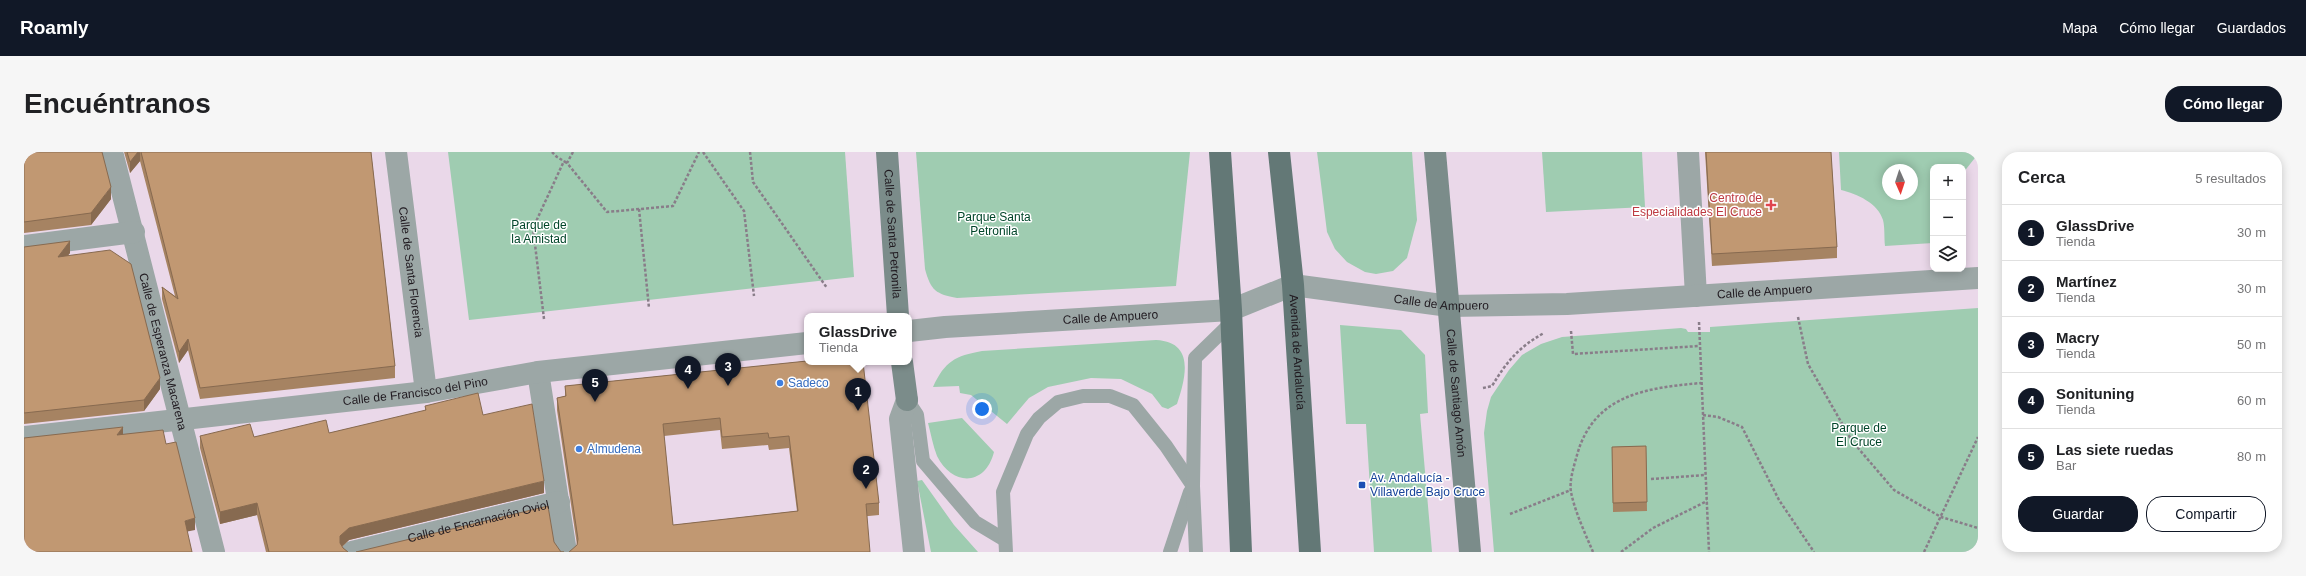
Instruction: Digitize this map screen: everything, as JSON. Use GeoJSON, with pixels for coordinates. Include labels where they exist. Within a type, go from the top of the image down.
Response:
{"type":"FeatureCollection","features":[{"type":"Feature","properties":{"kind":"main road"},"geometry":{"type":"LineString","coordinates":[[1220,152],[1231,316],[1241,552]]}},
{"type":"Feature","properties":{"kind":"main road","name":"Avenida de Andalucía"},"geometry":{"type":"LineString","coordinates":[[1279,152],[1293,285],[1310,552]]}},
{"type":"Feature","properties":{"kind":"street","name":"Calle de Esperanza Macarena"},"geometry":{"type":"LineString","coordinates":[[112,152],[134,232],[180,421],[214,552]]}},
{"type":"Feature","properties":{"kind":"street","name":"Calle de Santa Florencia"},"geometry":{"type":"LineString","coordinates":[[396,152],[426,392]]}},
{"type":"Feature","properties":{"kind":"street","name":"Calle de Santa Petronila"},"geometry":{"type":"LineString","coordinates":[[887,152],[898,313]]}},
{"type":"Feature","properties":{"kind":"street","name":"Calle de Santiago Amón"},"geometry":{"type":"LineString","coordinates":[[1435,152],[1470,552]]}},
{"type":"Feature","properties":{"kind":"street"},"geometry":{"type":"LineString","coordinates":[[1688,152],[1696,296]]}},
{"type":"Feature","properties":{"kind":"street"},"geometry":{"type":"LineString","coordinates":[[24,246],[134,232]]}},
{"type":"Feature","properties":{"kind":"street","name":"Calle de Ampuero"},"geometry":{"type":"LineString","coordinates":[[912,331],[945,327],[1231,316],[1293,285],[1449,306],[1567,304],[1945,282],[1978,278]]}},
{"type":"Feature","properties":{"kind":"street","name":"Calle de Francisco del Pino"},"geometry":{"type":"LineString","coordinates":[[24,437],[180,421],[426,392],[538,372],[804,343]]}},
{"type":"Feature","properties":{"kind":"street"},"geometry":{"type":"LineString","coordinates":[[902,365],[907,400],[900,419],[914,552]]}},
{"type":"Feature","properties":{"kind":"street"},"geometry":{"type":"LineString","coordinates":[[538,372],[566,552]]}},
{"type":"Feature","properties":{"kind":"street","name":"Calle de Encarnación Oviol"},"geometry":{"type":"LineString","coordinates":[[352,552],[559,502]]}},
{"type":"Feature","properties":{"kind":"lane"},"geometry":{"type":"LineString","coordinates":[[1196,552],[1192,486],[1195,358],[1231,316]]}},
{"type":"Feature","properties":{"kind":"lane"},"geometry":{"type":"LineString","coordinates":[[1005,546],[1003,492],[1027,434],[1040,418],[1058,402],[1084,396],[1110,396],[1133,405],[1166,446],[1192,486]]}},
{"type":"Feature","properties":{"kind":"lane"},"geometry":{"type":"LineString","coordinates":[[907,400],[917,415],[923,460],[975,522],[1005,546]]}},
{"type":"Feature","properties":{"kind":"lane"},"geometry":{"type":"LineString","coordinates":[[1170,552],[1192,486]]}},
{"type":"Feature","properties":{"kind":"path"},"geometry":{"type":"LineString","coordinates":[[552,152],[568,163],[607,212],[673,206],[699,152]]}},
{"type":"Feature","properties":{"kind":"path"},"geometry":{"type":"LineString","coordinates":[[568,163],[572,152]]}},
{"type":"Feature","properties":{"kind":"path"},"geometry":{"type":"LineString","coordinates":[[703,152],[744,211],[754,296]]}},
{"type":"Feature","properties":{"kind":"path"},"geometry":{"type":"LineString","coordinates":[[750,152],[753,182],[827,288]]}},
{"type":"Feature","properties":{"kind":"path"},"geometry":{"type":"LineString","coordinates":[[544,320],[533,228],[564,161]]}},
{"type":"Feature","properties":{"kind":"path"},"geometry":{"type":"LineString","coordinates":[[639,209],[649,308]]}},
{"type":"Feature","properties":{"kind":"path"},"geometry":{"type":"LineString","coordinates":[[1798,316],[1808,364],[1852,441],[1894,490],[1941,517],[1978,528]]}},
{"type":"Feature","properties":{"kind":"path"},"geometry":{"type":"LineString","coordinates":[[1698,322],[1709,552]]}},
{"type":"Feature","properties":{"kind":"path"},"geometry":{"type":"LineString","coordinates":[[1571,330],[1574,354],[1699,346]]}},
{"type":"Feature","properties":{"kind":"path"},"geometry":{"type":"LineString","coordinates":[[1481,388],[1492,386],[1505,364],[1523,346],[1544,333]]}},
{"type":"Feature","properties":{"kind":"path"},"geometry":{"type":"LineString","coordinates":[[1593,552],[1579,519],[1571,490],[1573,467],[1589,426],[1624,397],[1654,388],[1701,383]]}},
{"type":"Feature","properties":{"kind":"path"},"geometry":{"type":"LineString","coordinates":[[1703,416],[1718,417],[1742,426],[1779,500],[1814,552]]}},
{"type":"Feature","properties":{"kind":"path"},"geometry":{"type":"LineString","coordinates":[[1924,552],[1978,437]]}},
{"type":"Feature","properties":{"kind":"path"},"geometry":{"type":"LineString","coordinates":[[1651,479],[1705,475]]}},
{"type":"Feature","properties":{"kind":"path"},"geometry":{"type":"LineString","coordinates":[[1510,514],[1571,490]]}},
{"type":"Feature","properties":{"kind":"path"},"geometry":{"type":"LineString","coordinates":[[1621,552],[1653,528],[1707,501]]}},
{"type":"Feature","properties":{"kind":"green space","name":"Parque de la Amistad"},"geometry":{"type":"Polygon","coordinates":[[[448,152],[845,152],[854,277],[469,320],[448,152]]]}},
{"type":"Feature","properties":{"kind":"green space","name":"Parque Santa Petronila"},"geometry":{"type":"Polygon","coordinates":[[[916,152],[1190,152],[1176,286],[957,298],[939,293],[932,287],[925,269],[916,152]]]}},
{"type":"Feature","properties":{"kind":"green space"},"geometry":{"type":"Polygon","coordinates":[[[1317,152],[1412,152],[1417,220],[1407,258],[1393,271],[1376,274],[1365,272],[1347,262],[1335,249],[1327,232],[1317,152]]]}},
{"type":"Feature","properties":{"kind":"green space"},"geometry":{"type":"Polygon","coordinates":[[[1542,152],[1642,152],[1645,207],[1546,212],[1542,152]]]}},
{"type":"Feature","properties":{"kind":"green space"},"geometry":{"type":"Polygon","coordinates":[[[1839,152],[1978,152],[1966,169],[1966,164],[1930,164],[1930,243],[1885,246],[1884,226],[1880,214],[1872,204],[1854,194],[1841,190],[1839,152]]]}},
{"type":"Feature","properties":{"kind":"green space","name":"Parque de El Cruce"},"geometry":{"type":"Polygon","coordinates":[[[1978,308],[1978,552],[1494,552],[1484,433],[1487,411],[1491,397],[1509,370],[1522,355],[1541,344],[1562,337],[1681,328],[1686,329],[1688,332],[1710,332],[1710,327],[1978,308]]]}},
{"type":"Feature","properties":{"kind":"green space"},"geometry":{"type":"Polygon","coordinates":[[[1340,325],[1401,330],[1425,355],[1428,413],[1420,414],[1432,552],[1374,552],[1366,424],[1346,424],[1340,325]]]}},
{"type":"Feature","properties":{"kind":"green space"},"geometry":{"type":"Polygon","coordinates":[[[1156,340],[1168,342],[1177,347],[1182,354],[1184,363],[1185,372],[1177,404],[1168,409],[1162,407],[1152,394],[1121,379],[1091,378],[1048,387],[1029,398],[1007,424],[971,395],[960,393],[959,386],[933,387],[942,371],[952,361],[965,355],[982,351],[1156,340]]]}},
{"type":"Feature","properties":{"kind":"green space"},"geometry":{"type":"Polygon","coordinates":[[[962,418],[994,452],[990,463],[983,472],[976,477],[959,477],[951,473],[943,466],[937,456],[928,423],[962,418]]]}},
{"type":"Feature","properties":{"kind":"green space"},"geometry":{"type":"Polygon","coordinates":[[[922,480],[954,525],[978,552],[931,552],[917,481],[922,480]]]}},
{"type":"Feature","properties":{"kind":"building"},"geometry":{"type":"Polygon","coordinates":[[[24,152],[102,152],[111,187],[91,213],[24,222],[24,152]]]}},
{"type":"Feature","properties":{"kind":"building"},"geometry":{"type":"Polygon","coordinates":[[[127,152],[138,152],[130,162],[127,152]]]}},
{"type":"Feature","properties":{"kind":"building"},"geometry":{"type":"Polygon","coordinates":[[[141,152],[371,152],[395,366],[200,388],[188,339],[179,352],[162,287],[178,299],[141,152]]]}},
{"type":"Feature","properties":{"kind":"building","name":"Centro de Especialidades El Cruce"},"geometry":{"type":"Polygon","coordinates":[[[1706,152],[1831,152],[1837,247],[1712,254],[1706,152]]]}},
{"type":"Feature","properties":{"kind":"building"},"geometry":{"type":"Polygon","coordinates":[[[70,241],[58,257],[110,250],[131,264],[160,378],[144,400],[24,413],[24,247],[70,241]]]}},
{"type":"Feature","properties":{"kind":"building"},"geometry":{"type":"Polygon","coordinates":[[[804,361],[804,365],[863,365],[879,503],[866,504],[870,552],[569,552],[577,545],[578,539],[557,398],[566,396],[565,386],[804,361]],[[720,418],[663,424],[673,525],[798,511],[789,436],[769,438],[768,433],[722,437],[720,418]]]}},
{"type":"Feature","properties":{"kind":"building"},"geometry":{"type":"Polygon","coordinates":[[[478,393],[483,415],[532,404],[544,481],[349,528],[340,536],[340,543],[348,552],[269,552],[257,503],[220,512],[200,436],[250,424],[254,437],[326,420],[329,433],[426,410],[425,406],[478,393]]]}},
{"type":"Feature","properties":{"kind":"building"},"geometry":{"type":"Polygon","coordinates":[[[123,427],[117,435],[163,430],[166,444],[176,442],[195,518],[185,521],[192,552],[24,552],[24,438],[123,427]]]}},
{"type":"Feature","properties":{"kind":"building"},"geometry":{"type":"Polygon","coordinates":[[[1646,446],[1647,502],[1613,503],[1612,447],[1646,446]]]}},
{"type":"Feature","properties":{"kind":"building"},"geometry":{"type":"Polygon","coordinates":[[[548,506],[554,542],[561,552],[356,552],[548,506]]]}},
{"type":"Feature","properties":{"kind":"place","name":"Centro de Especialidades El Cruce"},"geometry":{"type":"Point","coordinates":[1771,205]}},
{"type":"Feature","properties":{"kind":"place","name":"Sadeco"},"geometry":{"type":"Point","coordinates":[780,383]}},
{"type":"Feature","properties":{"kind":"place","name":"Macry"},"geometry":{"type":"Point","coordinates":[728,386]}},
{"type":"Feature","properties":{"kind":"place","name":"Sonituning"},"geometry":{"type":"Point","coordinates":[688,389]}},
{"type":"Feature","properties":{"kind":"place","name":"Las siete ruedas"},"geometry":{"type":"Point","coordinates":[595,402]}},
{"type":"Feature","properties":{"kind":"place","name":"GlassDrive"},"geometry":{"type":"Point","coordinates":[858,411]}},
{"type":"Feature","properties":{"kind":"place","name":"Almudena"},"geometry":{"type":"Point","coordinates":[579,449]}},
{"type":"Feature","properties":{"kind":"place","name":"Av. Andalucía - Villaverde Bajo Cruce"},"geometry":{"type":"Point","coordinates":[1362,485]}},
{"type":"Feature","properties":{"kind":"place","name":"Martínez"},"geometry":{"type":"Point","coordinates":[866,489]}}]}
